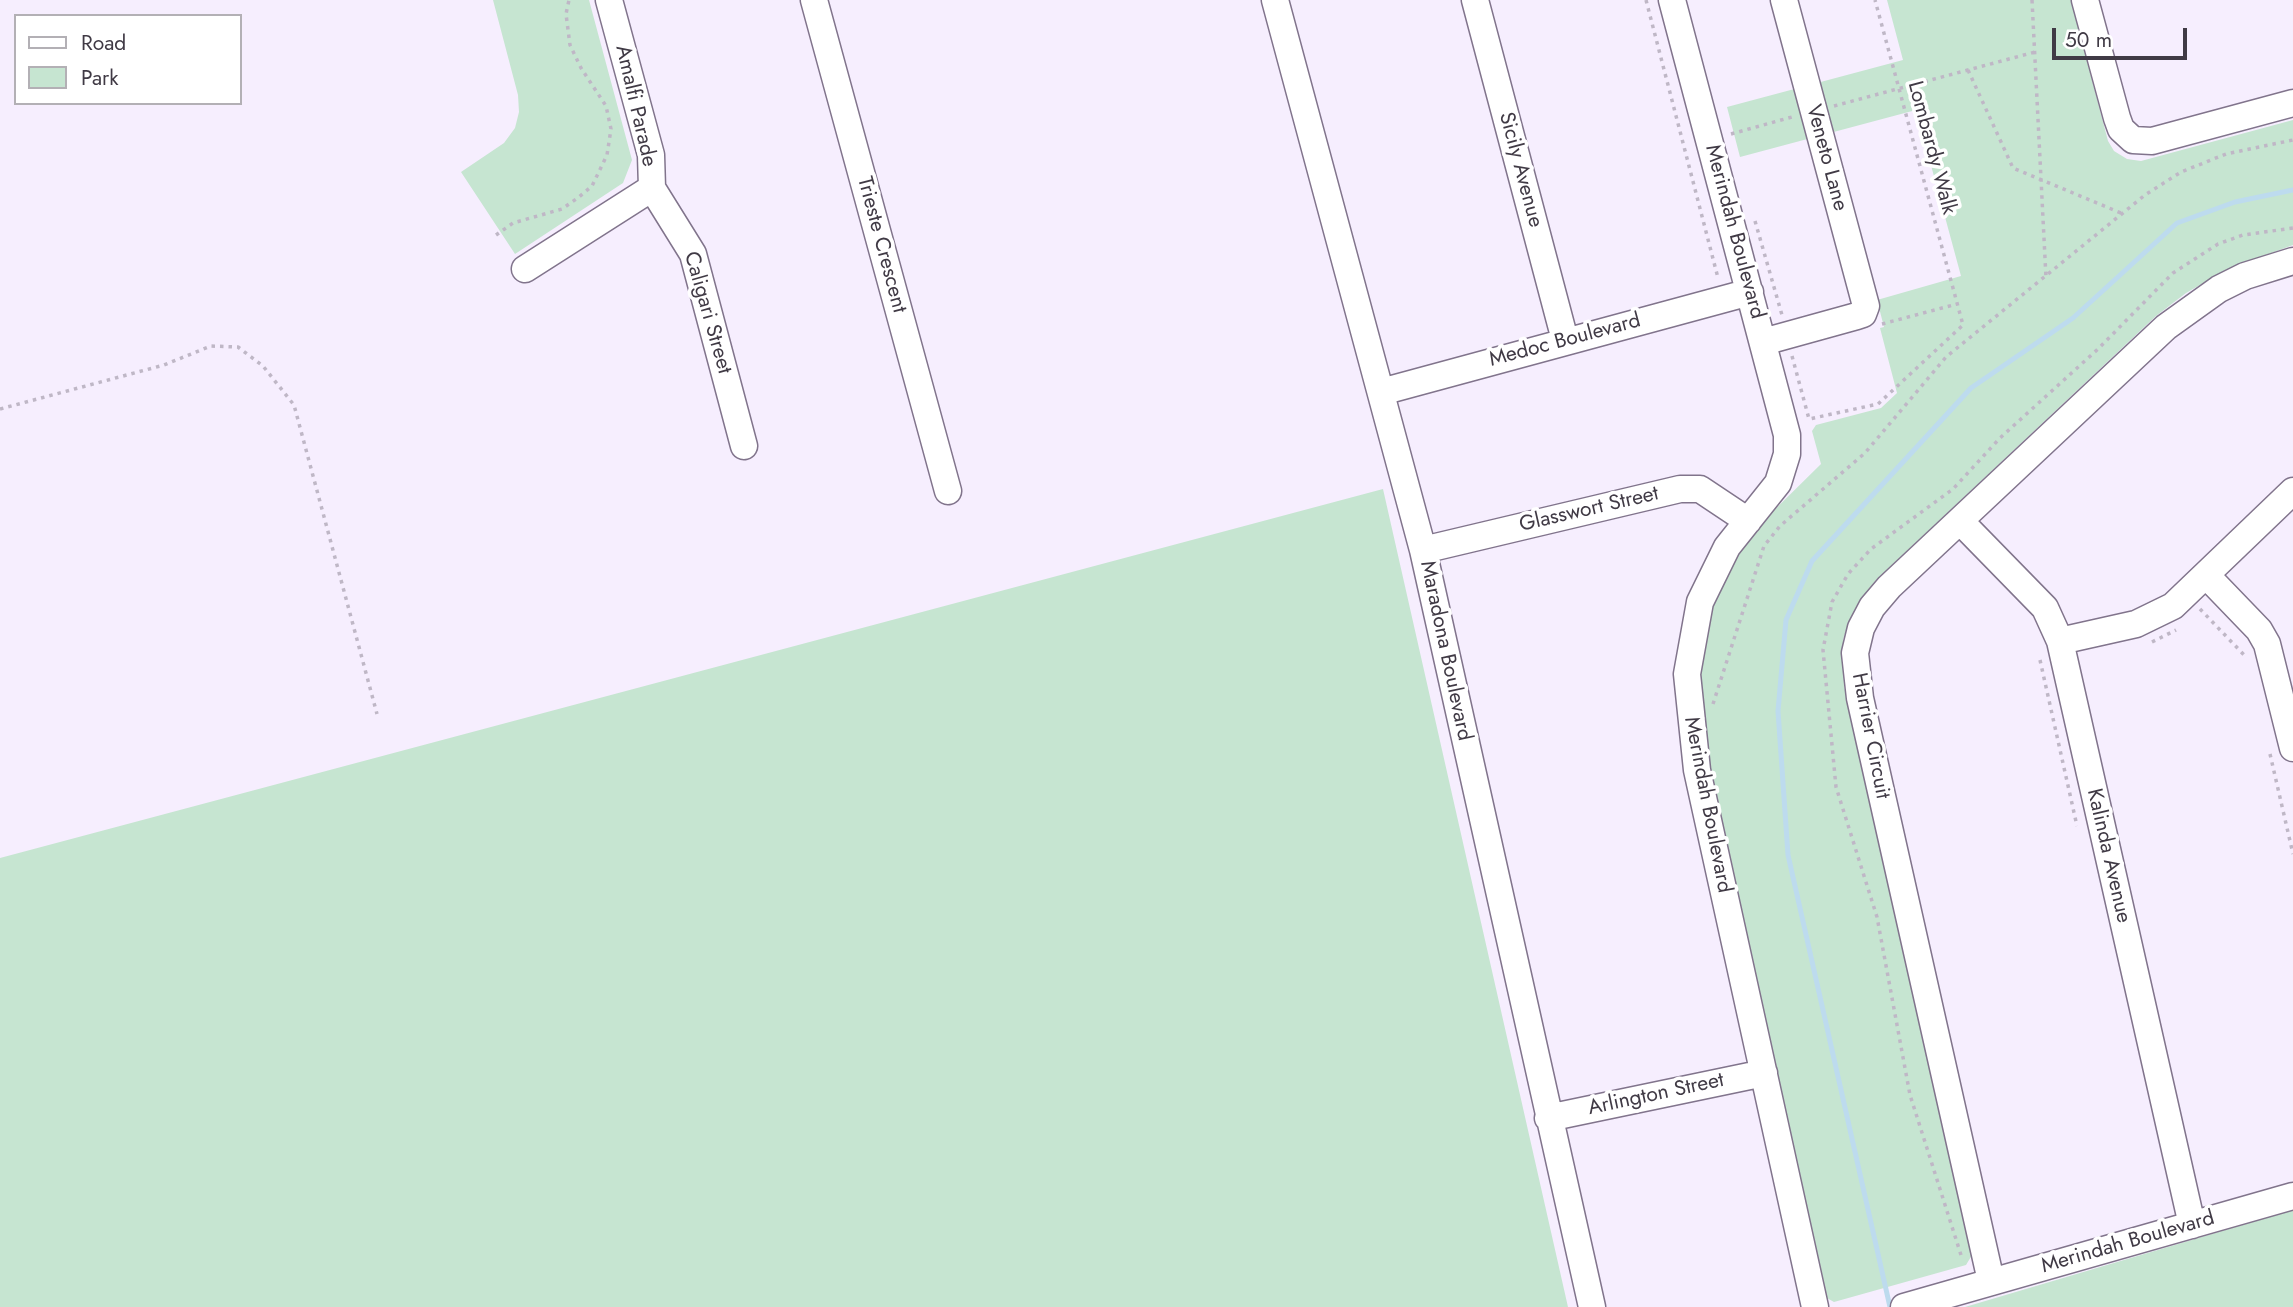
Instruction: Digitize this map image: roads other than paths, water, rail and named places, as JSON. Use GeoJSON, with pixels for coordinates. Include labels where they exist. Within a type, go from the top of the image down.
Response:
{"type":"FeatureCollection","features":[{"type":"Feature","properties":{"kind":"street","name":"Amalfi Parade"},"geometry":{"type":"LineString","coordinates":[[525,270],[652,188],[651,155],[609,0]]}},
{"type":"Feature","properties":{"kind":"street","name":"Trieste Crescent"},"geometry":{"type":"LineString","coordinates":[[814,0],[948,491]]}},
{"type":"Feature","properties":{"kind":"street","name":"Maradona Boulevard"},"geometry":{"type":"LineString","coordinates":[[1275,0],[1423,550],[1592,1307]]}},
{"type":"Feature","properties":{"kind":"street","name":"Sicily Avenue"},"geometry":{"type":"LineString","coordinates":[[1475,0],[1565,340]]}},
{"type":"Feature","properties":{"kind":"street","name":"Merindah Boulevard"},"geometry":{"type":"LineString","coordinates":[[1672,0],[1784,418],[1787,454],[1771,494],[1727,547],[1700,602],[1687,674],[1697,770],[1815,1307]]}},
{"type":"Feature","properties":{"kind":"street","name":"Veneto Lane"},"geometry":{"type":"LineString","coordinates":[[1763,342],[1861,315],[1866,306],[1784,0]]}},
{"type":"Feature","properties":{"kind":"street"},"geometry":{"type":"LineString","coordinates":[[2085,0],[2117,118],[2121,129],[2133,141],[2152,141],[2293,103]]}},
{"type":"Feature","properties":{"kind":"street","name":"Caligari Street"},"geometry":{"type":"LineString","coordinates":[[652,188],[693,254],[744,446]]}},
{"type":"Feature","properties":{"kind":"street","name":"Harrier Circuit"},"geometry":{"type":"LineString","coordinates":[[1975,1286],[1855,676],[1861,628],[1872,607],[1960,521],[2125,365],[2194,304],[2245,276],[2293,261]]}},
{"type":"Feature","properties":{"kind":"street","name":"Medoc Boulevard"},"geometry":{"type":"LineString","coordinates":[[1381,392],[1750,292]]}},
{"type":"Feature","properties":{"kind":"street","name":"Glasswort Street"},"geometry":{"type":"LineString","coordinates":[[1423,550],[1681,489],[1700,489],[1748,521]]}},
{"type":"Feature","properties":{"kind":"street"},"geometry":{"type":"LineString","coordinates":[[2049,645],[2149,620],[2173,606],[2293,491]]}},
{"type":"Feature","properties":{"kind":"street","name":"Kalinda Avenue"},"geometry":{"type":"LineString","coordinates":[[1960,521],[2045,608],[2049,645],[2192,1225]]}},
{"type":"Feature","properties":{"kind":"street"},"geometry":{"type":"LineString","coordinates":[[2206,575],[2259,630],[2267,644],[2281,748]]}},
{"type":"Feature","properties":{"kind":"street","name":"Arlington Street"},"geometry":{"type":"LineString","coordinates":[[1548,1118],[1763,1073]]}},
{"type":"Feature","properties":{"kind":"street","name":"Merindah Boulevard"},"geometry":{"type":"LineString","coordinates":[[1904,1307],[2293,1196]]}},
{"type":"Feature","properties":{"kind":"waterway"},"geometry":{"type":"LineString","coordinates":[[1890,1307],[1788,855],[1778,711],[1786,620],[1812,561],[1971,388],[2073,318],[2177,223],[2235,202],[2293,190]]}}]}
